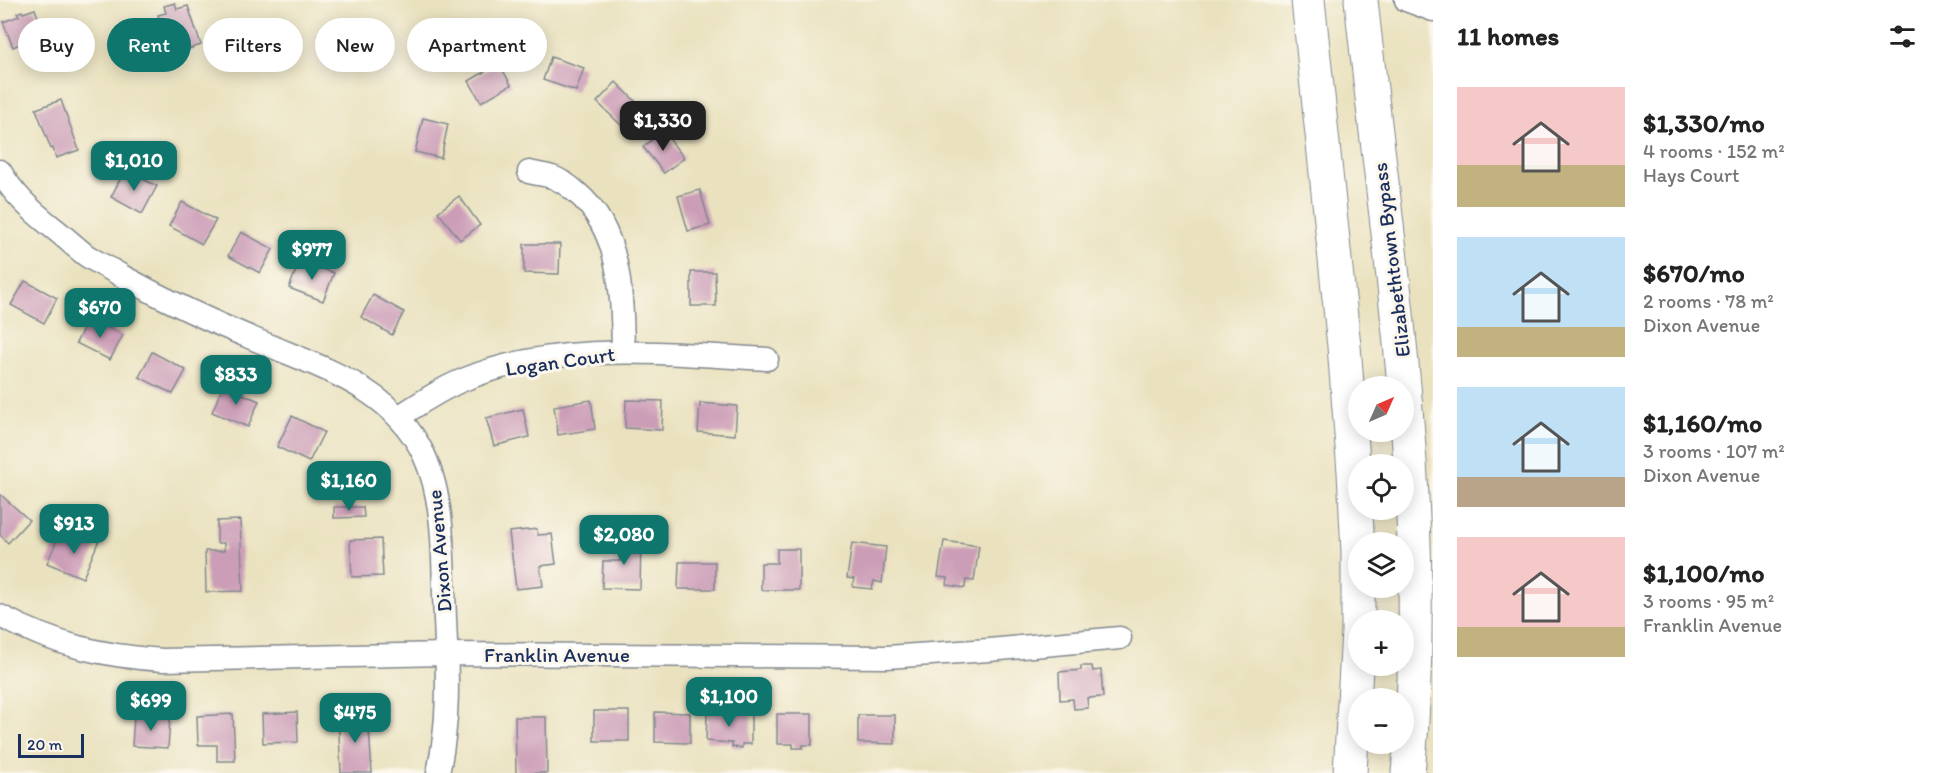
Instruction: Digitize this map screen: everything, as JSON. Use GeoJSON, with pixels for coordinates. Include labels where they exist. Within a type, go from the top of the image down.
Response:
{"type":"FeatureCollection","features":[{"type":"Feature","properties":{"kind":"highway"},"geometry":{"type":"LineString","coordinates":[[1308,0],[1344,346],[1354,472],[1358,552],[1358,632],[1350,773]]}},
{"type":"Feature","properties":{"kind":"highway","name":"Elizabethtown Bypass"},"geometry":{"type":"LineString","coordinates":[[1361,0],[1405,383],[1411,460],[1415,614],[1408,773]]}},
{"type":"Feature","properties":{"kind":"street"},"geometry":{"type":"LineString","coordinates":[[1406,0],[1433,10]]}},
{"type":"Feature","properties":{"kind":"street","name":"Dixon Avenue"},"geometry":{"type":"LineString","coordinates":[[0,171],[19,197],[35,213],[87,256],[155,294],[234,331],[348,379],[373,393],[400,416],[424,456],[438,507],[443,557],[448,699],[445,741],[438,773]]}},
{"type":"Feature","properties":{"kind":"street"},"geometry":{"type":"LineString","coordinates":[[529,172],[554,177],[569,186],[595,212],[605,230],[617,272],[622,313],[623,352]]}},
{"type":"Feature","properties":{"kind":"street","name":"Logan Court"},"geometry":{"type":"LineString","coordinates":[[400,416],[454,384],[499,368],[542,359],[590,352],[767,359]]}},
{"type":"Feature","properties":{"kind":"street","name":"Franklin Avenue"},"geometry":{"type":"LineString","coordinates":[[0,616],[60,643],[129,658],[163,660],[446,654],[887,657],[1120,638]]}},
{"type":"Feature","properties":{"kind":"building"},"geometry":{"type":"Polygon","coordinates":[[[175,3],[177,9],[188,6],[201,45],[191,48],[191,18],[159,18],[158,15],[166,13],[164,6],[175,3]]]}},
{"type":"Feature","properties":{"kind":"building"},"geometry":{"type":"Polygon","coordinates":[[[35,9],[38,18],[18,18],[18,45],[13,47],[3,22],[19,16],[17,13],[22,11],[23,13],[35,9]]]}},
{"type":"Feature","properties":{"kind":"building"},"geometry":{"type":"Polygon","coordinates":[[[551,57],[584,68],[576,91],[543,80],[551,57]]]}},
{"type":"Feature","properties":{"kind":"building"},"geometry":{"type":"Polygon","coordinates":[[[484,72],[504,72],[511,85],[481,102],[469,81],[484,72]]]}},
{"type":"Feature","properties":{"kind":"building"},"geometry":{"type":"Polygon","coordinates":[[[616,82],[642,108],[623,127],[597,102],[616,82]]]}},
{"type":"Feature","properties":{"kind":"building"},"geometry":{"type":"Polygon","coordinates":[[[61,100],[79,150],[56,158],[36,109],[61,100]]]}},
{"type":"Feature","properties":{"kind":"building"},"geometry":{"type":"Polygon","coordinates":[[[423,118],[448,124],[441,158],[415,152],[423,118]]]}},
{"type":"Feature","properties":{"kind":"building"},"geometry":{"type":"Polygon","coordinates":[[[663,131],[684,158],[664,173],[643,147],[663,131]]]}},
{"type":"Feature","properties":{"kind":"building"},"geometry":{"type":"Polygon","coordinates":[[[125,170],[157,186],[142,214],[111,197],[125,170]]]}},
{"type":"Feature","properties":{"kind":"building"},"geometry":{"type":"Polygon","coordinates":[[[700,190],[710,225],[688,231],[678,196],[700,190]]]}},
{"type":"Feature","properties":{"kind":"building"},"geometry":{"type":"Polygon","coordinates":[[[459,196],[480,225],[460,240],[438,212],[459,196]]]}},
{"type":"Feature","properties":{"kind":"building"},"geometry":{"type":"Polygon","coordinates":[[[182,202],[216,220],[202,244],[169,226],[182,202]]]}},
{"type":"Feature","properties":{"kind":"building"},"geometry":{"type":"Polygon","coordinates":[[[241,232],[273,249],[260,273],[228,256],[241,232]]]}},
{"type":"Feature","properties":{"kind":"building"},"geometry":{"type":"Polygon","coordinates":[[[524,244],[560,244],[559,274],[524,273],[524,244]]]}},
{"type":"Feature","properties":{"kind":"building"},"geometry":{"type":"Polygon","coordinates":[[[300,260],[334,273],[323,301],[289,288],[300,260]]]}},
{"type":"Feature","properties":{"kind":"building"},"geometry":{"type":"Polygon","coordinates":[[[691,272],[715,272],[716,306],[691,306],[691,272]]]}},
{"type":"Feature","properties":{"kind":"building"},"geometry":{"type":"Polygon","coordinates":[[[25,281],[57,298],[44,323],[11,305],[25,281]]]}},
{"type":"Feature","properties":{"kind":"building"},"geometry":{"type":"Polygon","coordinates":[[[373,295],[404,312],[392,335],[361,317],[373,295]]]}},
{"type":"Feature","properties":{"kind":"building"},"geometry":{"type":"Polygon","coordinates":[[[89,318],[123,335],[110,360],[76,343],[89,318]]]}},
{"type":"Feature","properties":{"kind":"building"},"geometry":{"type":"Polygon","coordinates":[[[152,352],[186,370],[173,394],[139,377],[152,352]]]}},
{"type":"Feature","properties":{"kind":"building"},"geometry":{"type":"Polygon","coordinates":[[[223,386],[259,401],[248,427],[212,412],[223,386]]]}},
{"type":"Feature","properties":{"kind":"building"},"geometry":{"type":"Polygon","coordinates":[[[591,400],[595,429],[558,435],[554,406],[591,400]]]}},
{"type":"Feature","properties":{"kind":"building"},"geometry":{"type":"Polygon","coordinates":[[[626,400],[663,401],[662,430],[625,428],[626,400]]]}},
{"type":"Feature","properties":{"kind":"building"},"geometry":{"type":"Polygon","coordinates":[[[700,403],[737,406],[735,435],[698,432],[700,403]]]}},
{"type":"Feature","properties":{"kind":"building"},"geometry":{"type":"Polygon","coordinates":[[[523,409],[529,437],[494,446],[486,418],[523,409]]]}},
{"type":"Feature","properties":{"kind":"building"},"geometry":{"type":"Polygon","coordinates":[[[292,416],[324,432],[309,462],[277,447],[292,416]]]}},
{"type":"Feature","properties":{"kind":"building"},"geometry":{"type":"Polygon","coordinates":[[[0,494],[29,520],[8,543],[0,535],[0,494]]]}},
{"type":"Feature","properties":{"kind":"building"},"geometry":{"type":"Polygon","coordinates":[[[334,507],[363,507],[364,517],[334,518],[334,507]]]}},
{"type":"Feature","properties":{"kind":"building"},"geometry":{"type":"Polygon","coordinates":[[[240,520],[243,591],[206,592],[205,551],[224,551],[224,543],[217,543],[217,521],[240,520]]]}},
{"type":"Feature","properties":{"kind":"building"},"geometry":{"type":"Polygon","coordinates":[[[537,529],[538,535],[552,534],[556,564],[540,566],[543,586],[516,589],[509,532],[537,529]]]}},
{"type":"Feature","properties":{"kind":"building"},"geometry":{"type":"Polygon","coordinates":[[[79,532],[99,540],[83,578],[47,563],[58,538],[74,544],[79,532]]]}},
{"type":"Feature","properties":{"kind":"building"},"geometry":{"type":"Polygon","coordinates":[[[620,536],[641,537],[640,589],[602,588],[603,561],[620,561],[620,536]]]}},
{"type":"Feature","properties":{"kind":"building"},"geometry":{"type":"Polygon","coordinates":[[[381,539],[383,576],[352,577],[350,540],[381,539]]]}},
{"type":"Feature","properties":{"kind":"building"},"geometry":{"type":"Polygon","coordinates":[[[944,541],[979,546],[974,581],[966,580],[965,588],[947,585],[948,578],[938,577],[944,541]]]}},
{"type":"Feature","properties":{"kind":"building"},"geometry":{"type":"Polygon","coordinates":[[[852,543],[886,547],[882,583],[874,581],[872,589],[853,587],[854,579],[847,578],[852,543]]]}},
{"type":"Feature","properties":{"kind":"building"},"geometry":{"type":"Polygon","coordinates":[[[777,549],[799,549],[799,590],[761,590],[761,563],[777,563],[777,549]]]}},
{"type":"Feature","properties":{"kind":"building"},"geometry":{"type":"Polygon","coordinates":[[[679,562],[715,562],[715,589],[678,589],[679,562]]]}},
{"type":"Feature","properties":{"kind":"building"},"geometry":{"type":"Polygon","coordinates":[[[1081,666],[1092,666],[1093,671],[1101,670],[1103,697],[1087,698],[1088,708],[1074,709],[1073,699],[1060,700],[1059,672],[1081,670],[1081,666]]]}},
{"type":"Feature","properties":{"kind":"building"},"geometry":{"type":"Polygon","coordinates":[[[594,711],[629,711],[629,741],[594,741],[594,711]]]}},
{"type":"Feature","properties":{"kind":"building"},"geometry":{"type":"Polygon","coordinates":[[[297,712],[298,742],[263,743],[262,714],[297,712]]]}},
{"type":"Feature","properties":{"kind":"building"},"geometry":{"type":"Polygon","coordinates":[[[655,712],[690,713],[690,743],[655,742],[655,712]]]}},
{"type":"Feature","properties":{"kind":"building"},"geometry":{"type":"Polygon","coordinates":[[[715,712],[751,713],[751,744],[742,744],[742,748],[732,747],[732,743],[706,741],[707,714],[716,714],[715,712]]]}},
{"type":"Feature","properties":{"kind":"building"},"geometry":{"type":"Polygon","coordinates":[[[233,714],[235,761],[217,761],[217,745],[198,745],[197,716],[233,714]]]}},
{"type":"Feature","properties":{"kind":"building"},"geometry":{"type":"Polygon","coordinates":[[[368,714],[372,773],[341,773],[338,716],[368,714]]]}},
{"type":"Feature","properties":{"kind":"building"},"geometry":{"type":"Polygon","coordinates":[[[777,714],[812,714],[812,745],[793,748],[793,744],[777,744],[777,714]]]}},
{"type":"Feature","properties":{"kind":"building"},"geometry":{"type":"Polygon","coordinates":[[[858,715],[895,715],[895,744],[858,743],[858,715]]]}},
{"type":"Feature","properties":{"kind":"building"},"geometry":{"type":"Polygon","coordinates":[[[134,716],[170,718],[168,748],[132,746],[134,716]]]}},
{"type":"Feature","properties":{"kind":"building"},"geometry":{"type":"Polygon","coordinates":[[[515,717],[546,717],[547,773],[516,773],[515,717]]]}}]}
